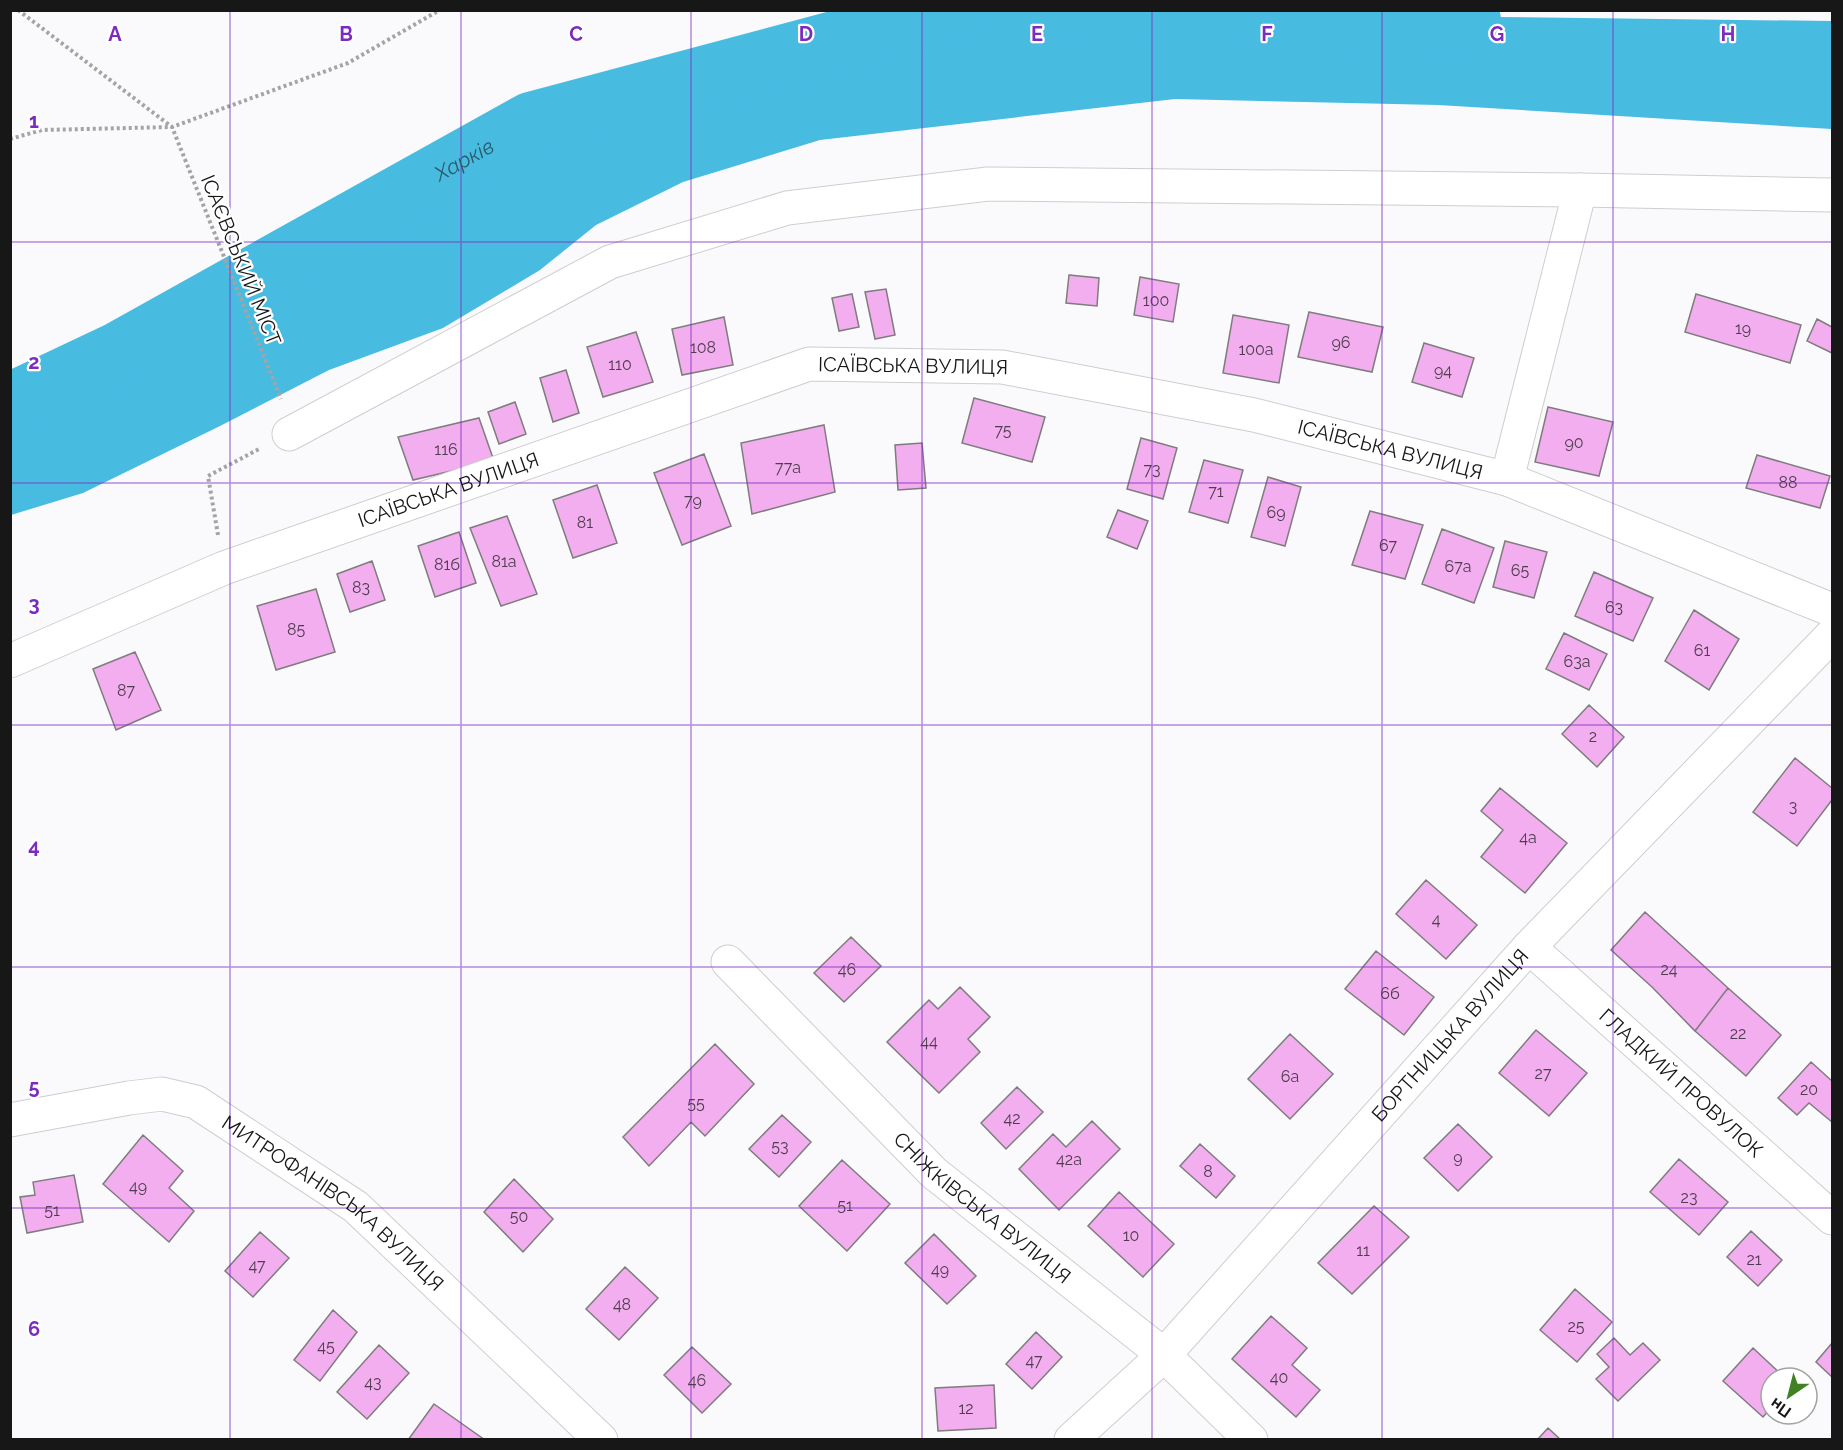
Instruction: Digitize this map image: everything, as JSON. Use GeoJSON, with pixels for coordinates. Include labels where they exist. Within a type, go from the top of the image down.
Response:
{"type":"FeatureCollection","features":[{"type":"Feature","properties":{"kind":"street"},"geometry":{"type":"LineString","coordinates":[[286,419],[610,262],[787,208],[988,184],[1833,195]]}},
{"type":"Feature","properties":{"kind":"street"},"geometry":{"type":"LineString","coordinates":[[1507,479],[1580,190]]}},
{"type":"Feature","properties":{"kind":"street","name":"ІСАЇВСЬКА ВУЛИЦЯ"},"geometry":{"type":"LineString","coordinates":[[10,661],[224,568],[809,364],[1002,367],[1254,415],[1507,479],[1833,610]]}},
{"type":"Feature","properties":{"kind":"street","name":"БОРТНИЦЬКА ВУЛИЦЯ"},"geometry":{"type":"LineString","coordinates":[[1071,1440],[1164,1355],[1529,947],[1833,635]]}},
{"type":"Feature","properties":{"kind":"street","name":"ГЛАДКИЙ ПРОВУЛОК"},"geometry":{"type":"LineString","coordinates":[[1529,947],[1833,1218]]}},
{"type":"Feature","properties":{"kind":"street","name":"СНІЖКІВСЬКА ВУЛИЦЯ"},"geometry":{"type":"LineString","coordinates":[[729,962],[934,1173],[1164,1355],[1251,1440]]}},
{"type":"Feature","properties":{"kind":"street","name":"МИТРОФАНІВСЬКА ВУЛИЦЯ"},"geometry":{"type":"LineString","coordinates":[[10,1119],[162,1094],[196,1102],[356,1207],[601,1440]]}},
{"type":"Feature","properties":{"kind":"path"},"geometry":{"type":"LineString","coordinates":[[18,10],[172,127]]}},
{"type":"Feature","properties":{"kind":"path"},"geometry":{"type":"LineString","coordinates":[[10,139],[42,130],[172,127],[348,63],[440,10]]}},
{"type":"Feature","properties":{"kind":"path","name":"ІСАЄВСЬКИЙ МІСТ"},"geometry":{"type":"LineString","coordinates":[[172,127],[286,419]]}},
{"type":"Feature","properties":{"kind":"path"},"geometry":{"type":"LineString","coordinates":[[224,568],[208,476],[286,419]]}},
{"type":"Feature","properties":{"kind":"water"},"geometry":{"type":"Polygon","coordinates":[[[1496,17],[1832,21],[1832,129],[1438,105],[1175,99],[820,140],[683,182],[596,225],[540,270],[443,328],[329,370],[83,493],[11,515],[11,377],[41,392],[108,377],[300,241],[451,184],[620,107],[907,25],[1496,17]]]}},
{"type":"Feature","properties":{"kind":"building"},"geometry":{"type":"Polygon","coordinates":[[[1069,275],[1099,278],[1097,306],[1066,303],[1069,275]]]}},
{"type":"Feature","properties":{"kind":"building"},"geometry":{"type":"Polygon","coordinates":[[[1140,277],[1179,284],[1173,322],[1134,315],[1140,277]]]}},
{"type":"Feature","properties":{"kind":"building"},"geometry":{"type":"Polygon","coordinates":[[[886,289],[895,335],[875,339],[865,292],[886,289]]]}},
{"type":"Feature","properties":{"kind":"building"},"geometry":{"type":"Polygon","coordinates":[[[852,294],[859,327],[839,331],[832,298],[852,294]]]}},
{"type":"Feature","properties":{"kind":"building"},"geometry":{"type":"Polygon","coordinates":[[[1696,294],[1801,325],[1790,363],[1685,332],[1696,294]]]}},
{"type":"Feature","properties":{"kind":"building"},"geometry":{"type":"Polygon","coordinates":[[[1309,312],[1383,327],[1372,372],[1298,357],[1309,312]]]}},
{"type":"Feature","properties":{"kind":"building"},"geometry":{"type":"Polygon","coordinates":[[[1233,315],[1289,325],[1279,383],[1223,373],[1233,315]]]}},
{"type":"Feature","properties":{"kind":"building"},"geometry":{"type":"Polygon","coordinates":[[[724,317],[733,365],[682,375],[672,329],[724,317]]]}},
{"type":"Feature","properties":{"kind":"building"},"geometry":{"type":"Polygon","coordinates":[[[1817,319],[1832,327],[1832,353],[1807,341],[1817,319]]]}},
{"type":"Feature","properties":{"kind":"building"},"geometry":{"type":"Polygon","coordinates":[[[636,332],[653,382],[603,397],[587,347],[636,332]]]}},
{"type":"Feature","properties":{"kind":"building"},"geometry":{"type":"Polygon","coordinates":[[[1424,343],[1474,358],[1462,397],[1412,382],[1424,343]]]}},
{"type":"Feature","properties":{"kind":"building"},"geometry":{"type":"Polygon","coordinates":[[[566,370],[579,413],[553,422],[540,378],[566,370]]]}},
{"type":"Feature","properties":{"kind":"building"},"geometry":{"type":"Polygon","coordinates":[[[974,398],[1045,417],[1032,462],[962,443],[974,398]]]}},
{"type":"Feature","properties":{"kind":"building"},"geometry":{"type":"Polygon","coordinates":[[[515,402],[526,434],[499,444],[488,412],[515,402]]]}},
{"type":"Feature","properties":{"kind":"building"},"geometry":{"type":"Polygon","coordinates":[[[1548,407],[1613,422],[1599,476],[1535,462],[1548,407]]]}},
{"type":"Feature","properties":{"kind":"building"},"geometry":{"type":"Polygon","coordinates":[[[479,418],[494,461],[413,480],[398,437],[479,418]]]}},
{"type":"Feature","properties":{"kind":"building"},"geometry":{"type":"Polygon","coordinates":[[[824,425],[835,492],[752,514],[741,443],[824,425]]]}},
{"type":"Feature","properties":{"kind":"building"},"geometry":{"type":"Polygon","coordinates":[[[1141,438],[1177,448],[1163,499],[1127,489],[1141,438]]]}},
{"type":"Feature","properties":{"kind":"building"},"geometry":{"type":"Polygon","coordinates":[[[922,443],[926,488],[898,490],[895,445],[922,443]]]}},
{"type":"Feature","properties":{"kind":"building"},"geometry":{"type":"Polygon","coordinates":[[[704,454],[731,526],[682,545],[654,473],[704,454]]]}},
{"type":"Feature","properties":{"kind":"building"},"geometry":{"type":"Polygon","coordinates":[[[1757,455],[1830,476],[1820,508],[1746,488],[1757,455]]]}},
{"type":"Feature","properties":{"kind":"building"},"geometry":{"type":"Polygon","coordinates":[[[1204,460],[1243,470],[1228,523],[1189,512],[1204,460]]]}},
{"type":"Feature","properties":{"kind":"building"},"geometry":{"type":"Polygon","coordinates":[[[1268,477],[1301,487],[1285,546],[1251,537],[1268,477]]]}},
{"type":"Feature","properties":{"kind":"building"},"geometry":{"type":"Polygon","coordinates":[[[597,485],[617,543],[573,558],[553,500],[597,485]]]}},
{"type":"Feature","properties":{"kind":"building"},"geometry":{"type":"Polygon","coordinates":[[[1118,510],[1148,521],[1137,549],[1107,537],[1118,510]]]}},
{"type":"Feature","properties":{"kind":"building"},"geometry":{"type":"Polygon","coordinates":[[[1370,511],[1423,525],[1405,579],[1352,565],[1370,511]]]}},
{"type":"Feature","properties":{"kind":"building"},"geometry":{"type":"Polygon","coordinates":[[[507,516],[537,594],[501,606],[470,528],[507,516]]]}},
{"type":"Feature","properties":{"kind":"building"},"geometry":{"type":"Polygon","coordinates":[[[1442,529],[1494,548],[1474,603],[1422,584],[1442,529]]]}},
{"type":"Feature","properties":{"kind":"building"},"geometry":{"type":"Polygon","coordinates":[[[459,532],[476,583],[435,597],[418,546],[459,532]]]}},
{"type":"Feature","properties":{"kind":"building"},"geometry":{"type":"Polygon","coordinates":[[[1505,541],[1547,552],[1534,598],[1493,587],[1505,541]]]}},
{"type":"Feature","properties":{"kind":"building"},"geometry":{"type":"Polygon","coordinates":[[[372,561],[385,600],[350,612],[337,574],[372,561]]]}},
{"type":"Feature","properties":{"kind":"building"},"geometry":{"type":"Polygon","coordinates":[[[1594,572],[1653,598],[1633,641],[1575,616],[1594,572]]]}},
{"type":"Feature","properties":{"kind":"building"},"geometry":{"type":"Polygon","coordinates":[[[316,589],[335,652],[276,670],[257,606],[316,589]]]}},
{"type":"Feature","properties":{"kind":"building"},"geometry":{"type":"Polygon","coordinates":[[[1694,610],[1739,639],[1709,690],[1665,661],[1694,610]]]}},
{"type":"Feature","properties":{"kind":"building"},"geometry":{"type":"Polygon","coordinates":[[[1564,633],[1607,654],[1589,690],[1546,669],[1564,633]]]}},
{"type":"Feature","properties":{"kind":"building"},"geometry":{"type":"Polygon","coordinates":[[[135,652],[161,710],[116,730],[93,669],[135,652]]]}},
{"type":"Feature","properties":{"kind":"building"},"geometry":{"type":"Polygon","coordinates":[[[1589,705],[1624,737],[1597,767],[1562,734],[1589,705]]]}},
{"type":"Feature","properties":{"kind":"building"},"geometry":{"type":"Polygon","coordinates":[[[1795,758],[1832,788],[1832,800],[1797,846],[1753,812],[1795,758]]]}},
{"type":"Feature","properties":{"kind":"building"},"geometry":{"type":"Polygon","coordinates":[[[1500,788],[1567,843],[1525,893],[1481,857],[1503,830],[1481,811],[1500,788]]]}},
{"type":"Feature","properties":{"kind":"building"},"geometry":{"type":"Polygon","coordinates":[[[1426,880],[1477,925],[1446,959],[1396,914],[1426,880]]]}},
{"type":"Feature","properties":{"kind":"building"},"geometry":{"type":"Polygon","coordinates":[[[1645,912],[1728,988],[1695,1031],[1652,987],[1611,950],[1645,912]]]}},
{"type":"Feature","properties":{"kind":"building"},"geometry":{"type":"Polygon","coordinates":[[[851,937],[881,966],[844,1002],[814,973],[851,937]]]}},
{"type":"Feature","properties":{"kind":"building"},"geometry":{"type":"Polygon","coordinates":[[[1376,951],[1434,997],[1404,1035],[1345,989],[1376,951]]]}},
{"type":"Feature","properties":{"kind":"building"},"geometry":{"type":"Polygon","coordinates":[[[960,987],[990,1017],[968,1039],[980,1052],[939,1093],[887,1042],[929,1000],[938,1009],[960,987]]]}},
{"type":"Feature","properties":{"kind":"building"},"geometry":{"type":"Polygon","coordinates":[[[1728,988],[1781,1035],[1746,1076],[1695,1031],[1728,988]]]}},
{"type":"Feature","properties":{"kind":"building"},"geometry":{"type":"Polygon","coordinates":[[[1536,1030],[1587,1073],[1549,1116],[1499,1073],[1536,1030]]]}},
{"type":"Feature","properties":{"kind":"building"},"geometry":{"type":"Polygon","coordinates":[[[1290,1034],[1333,1074],[1290,1119],[1248,1079],[1290,1034]]]}},
{"type":"Feature","properties":{"kind":"building"},"geometry":{"type":"Polygon","coordinates":[[[715,1044],[754,1084],[705,1136],[691,1122],[649,1166],[623,1137],[715,1044]]]}},
{"type":"Feature","properties":{"kind":"building"},"geometry":{"type":"Polygon","coordinates":[[[1811,1062],[1832,1081],[1832,1122],[1809,1103],[1797,1115],[1778,1098],[1811,1062]]]}},
{"type":"Feature","properties":{"kind":"building"},"geometry":{"type":"Polygon","coordinates":[[[1017,1087],[1043,1112],[1006,1149],[981,1123],[1017,1087]]]}},
{"type":"Feature","properties":{"kind":"building"},"geometry":{"type":"Polygon","coordinates":[[[782,1115],[811,1142],[779,1177],[749,1149],[782,1115]]]}},
{"type":"Feature","properties":{"kind":"building"},"geometry":{"type":"Polygon","coordinates":[[[1092,1121],[1120,1149],[1059,1210],[1019,1169],[1053,1134],[1066,1147],[1092,1121]]]}},
{"type":"Feature","properties":{"kind":"building"},"geometry":{"type":"Polygon","coordinates":[[[1458,1124],[1492,1157],[1458,1191],[1424,1158],[1458,1124]]]}},
{"type":"Feature","properties":{"kind":"building"},"geometry":{"type":"Polygon","coordinates":[[[143,1135],[183,1171],[169,1188],[194,1211],[169,1242],[103,1184],[143,1135]]]}},
{"type":"Feature","properties":{"kind":"building"},"geometry":{"type":"Polygon","coordinates":[[[1200,1144],[1235,1176],[1216,1198],[1180,1166],[1200,1144]]]}},
{"type":"Feature","properties":{"kind":"building"},"geometry":{"type":"Polygon","coordinates":[[[1679,1159],[1728,1202],[1699,1235],[1650,1192],[1679,1159]]]}},
{"type":"Feature","properties":{"kind":"building"},"geometry":{"type":"Polygon","coordinates":[[[842,1160],[890,1204],[847,1251],[799,1206],[842,1160]]]}},
{"type":"Feature","properties":{"kind":"building"},"geometry":{"type":"Polygon","coordinates":[[[74,1175],[83,1222],[27,1233],[20,1197],[35,1195],[33,1182],[74,1175]]]}},
{"type":"Feature","properties":{"kind":"building"},"geometry":{"type":"Polygon","coordinates":[[[514,1179],[553,1219],[523,1252],[484,1212],[514,1179]]]}},
{"type":"Feature","properties":{"kind":"building"},"geometry":{"type":"Polygon","coordinates":[[[1119,1192],[1174,1244],[1143,1277],[1088,1226],[1119,1192]]]}},
{"type":"Feature","properties":{"kind":"building"},"geometry":{"type":"Polygon","coordinates":[[[1374,1206],[1409,1237],[1352,1294],[1318,1263],[1374,1206]]]}},
{"type":"Feature","properties":{"kind":"building"},"geometry":{"type":"Polygon","coordinates":[[[1751,1231],[1782,1260],[1758,1286],[1727,1257],[1751,1231]]]}},
{"type":"Feature","properties":{"kind":"building"},"geometry":{"type":"Polygon","coordinates":[[[260,1232],[289,1258],[253,1297],[225,1271],[260,1232]]]}},
{"type":"Feature","properties":{"kind":"building"},"geometry":{"type":"Polygon","coordinates":[[[934,1234],[976,1276],[947,1304],[905,1263],[934,1234]]]}},
{"type":"Feature","properties":{"kind":"building"},"geometry":{"type":"Polygon","coordinates":[[[625,1267],[658,1298],[619,1340],[586,1309],[625,1267]]]}},
{"type":"Feature","properties":{"kind":"building"},"geometry":{"type":"Polygon","coordinates":[[[1575,1289],[1612,1322],[1577,1362],[1540,1330],[1575,1289]]]}},
{"type":"Feature","properties":{"kind":"building"},"geometry":{"type":"Polygon","coordinates":[[[333,1310],[357,1332],[320,1381],[294,1360],[333,1310]]]}},
{"type":"Feature","properties":{"kind":"building"},"geometry":{"type":"Polygon","coordinates":[[[1271,1316],[1307,1348],[1292,1365],[1320,1390],[1296,1417],[1232,1359],[1271,1316]]]}},
{"type":"Feature","properties":{"kind":"building"},"geometry":{"type":"Polygon","coordinates":[[[1036,1332],[1062,1357],[1032,1389],[1006,1364],[1036,1332]]]}},
{"type":"Feature","properties":{"kind":"building"},"geometry":{"type":"Polygon","coordinates":[[[1614,1338],[1630,1355],[1643,1343],[1660,1360],[1618,1401],[1596,1379],[1609,1367],[1597,1354],[1614,1338]]]}},
{"type":"Feature","properties":{"kind":"building"},"geometry":{"type":"Polygon","coordinates":[[[1832,1343],[1832,1377],[1816,1362],[1832,1343]]]}},
{"type":"Feature","properties":{"kind":"building"},"geometry":{"type":"Polygon","coordinates":[[[379,1345],[409,1373],[367,1419],[337,1392],[379,1345]]]}},
{"type":"Feature","properties":{"kind":"building"},"geometry":{"type":"Polygon","coordinates":[[[692,1347],[731,1384],[702,1413],[664,1375],[692,1347]]]}},
{"type":"Feature","properties":{"kind":"building"},"geometry":{"type":"Polygon","coordinates":[[[1753,1348],[1772,1366],[1759,1366],[1759,1413],[1723,1381],[1753,1348]]]}},
{"type":"Feature","properties":{"kind":"building"},"geometry":{"type":"Polygon","coordinates":[[[994,1385],[996,1428],[938,1431],[935,1388],[994,1385]]]}},
{"type":"Feature","properties":{"kind":"building"},"geometry":{"type":"Polygon","coordinates":[[[434,1404],[485,1440],[408,1440],[434,1404]]]}},
{"type":"Feature","properties":{"kind":"building"},"geometry":{"type":"Polygon","coordinates":[[[1548,1428],[1561,1440],[1537,1440],[1548,1428]]]}},
{"type":"Feature","properties":{"kind":"waterway","name":"Харків"},"geometry":{"type":"LineString","coordinates":[[10,404],[118,353],[531,123],[954,10]]}},
{"type":"Feature","properties":{"kind":"waterway","name":"Харків"},"geometry":{"type":"LineString","coordinates":[[991,10],[1470,20]]}}]}
